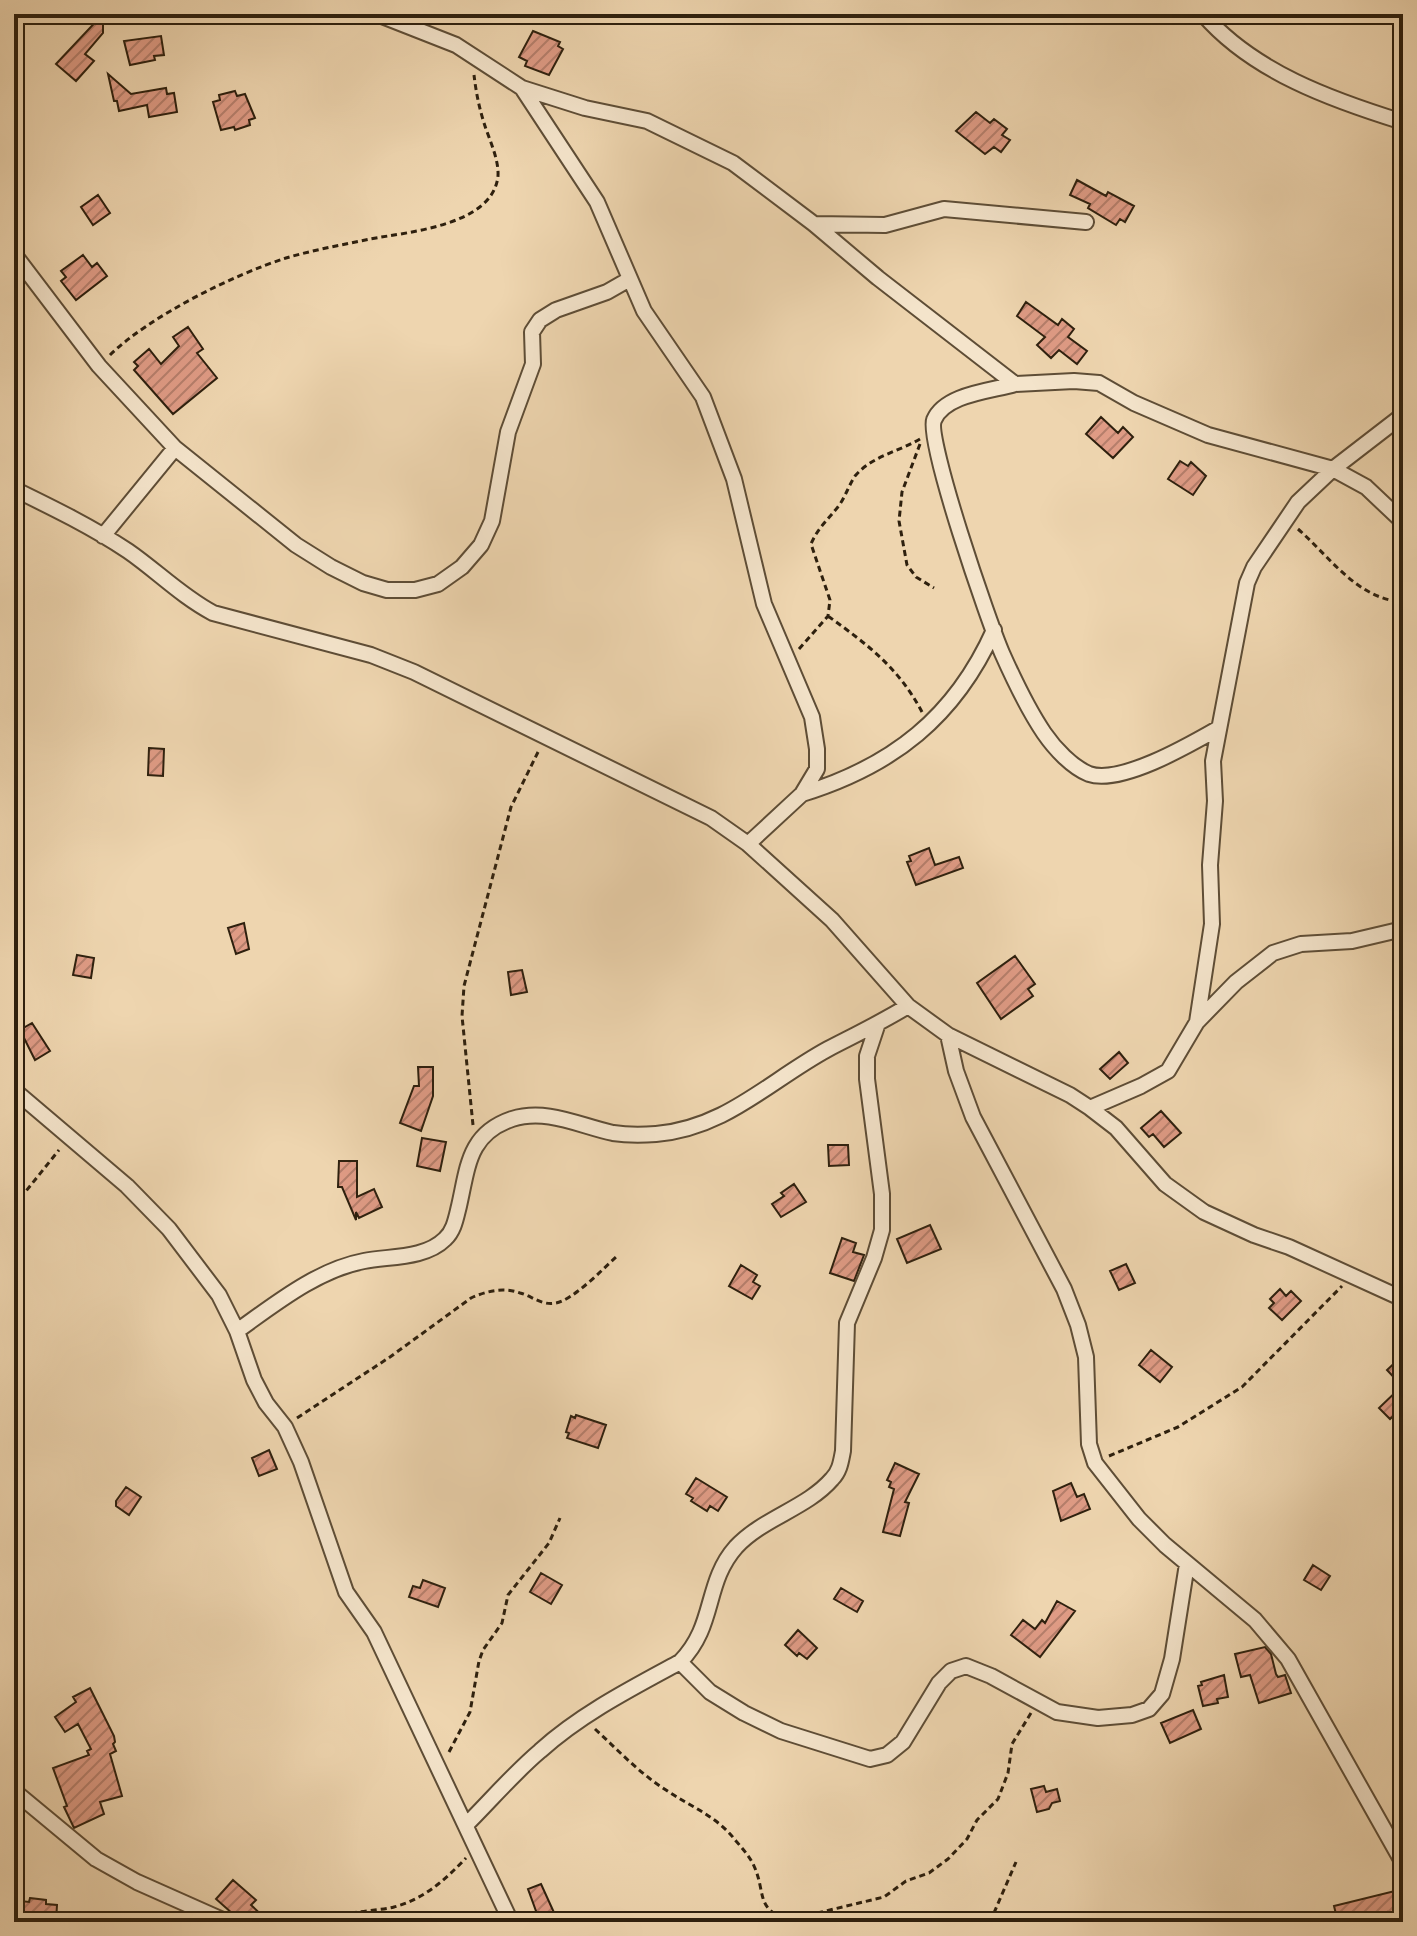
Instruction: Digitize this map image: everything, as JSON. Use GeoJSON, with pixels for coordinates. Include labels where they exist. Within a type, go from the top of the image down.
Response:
{"type":"FeatureCollection","features":[{"type":"Feature","properties":{"kind":"street"},"geometry":{"type":"LineString","coordinates":[[377,14],[456,45],[522,88],[585,108],[647,121],[733,163],[1015,384]]}},
{"type":"Feature","properties":{"kind":"street"},"geometry":{"type":"LineString","coordinates":[[1203,14],[1214,27],[1268,68],[1362,109],[1403,122]]}},
{"type":"Feature","properties":{"kind":"street"},"geometry":{"type":"LineString","coordinates":[[522,88],[597,202],[628,280],[644,311],[703,397],[734,479],[764,604],[812,717],[817,769],[802,794],[748,844]]}},
{"type":"Feature","properties":{"kind":"street"},"geometry":{"type":"LineString","coordinates":[[814,224],[885,225],[944,209],[1086,222]]}},
{"type":"Feature","properties":{"kind":"street"},"geometry":{"type":"LineString","coordinates":[[14,254],[99,366],[175,448],[296,545],[363,583],[387,590],[415,590],[438,584],[462,567],[481,545],[492,521],[508,432],[533,364],[532,332],[540,320],[556,310],[607,292],[628,280]]}},
{"type":"Feature","properties":{"kind":"street"},"geometry":{"type":"LineString","coordinates":[[1219,728],[1149,764],[1117,774],[1091,775],[1070,763],[1046,736],[1024,699],[994,630],[936,455],[932,423],[940,411],[962,398],[1015,384],[1099,383],[1134,403],[1208,435],[1333,469],[1366,487],[1403,522]]}},
{"type":"Feature","properties":{"kind":"street"},"geometry":{"type":"LineString","coordinates":[[1197,1022],[1212,924],[1213,761],[1247,583],[1254,567],[1298,502],[1333,469],[1403,415]]}},
{"type":"Feature","properties":{"kind":"street"},"geometry":{"type":"LineString","coordinates":[[103,536],[175,448]]}},
{"type":"Feature","properties":{"kind":"street"},"geometry":{"type":"LineString","coordinates":[[14,489],[103,536],[141,561],[189,600],[213,613],[371,655],[414,672],[711,818],[748,844],[832,920],[908,1006],[948,1035],[1070,1095],[1090,1108],[1116,1128],[1165,1184],[1204,1212],[1403,1299]]}},
{"type":"Feature","properties":{"kind":"street"},"geometry":{"type":"LineString","coordinates":[[802,794],[836,783],[885,758],[928,724],[952,701],[979,665],[994,630]]}},
{"type":"Feature","properties":{"kind":"street"},"geometry":{"type":"LineString","coordinates":[[1090,1108],[1168,1071],[1197,1022],[1257,964],[1284,947],[1352,941],[1403,929]]}},
{"type":"Feature","properties":{"kind":"street"},"geometry":{"type":"LineString","coordinates":[[237,1331],[316,1278],[361,1261],[413,1254],[445,1240],[455,1223],[475,1145],[511,1120],[539,1114],[616,1134],[688,1130],[721,1116],[826,1050],[877,1026],[908,1006]]}},
{"type":"Feature","properties":{"kind":"street"},"geometry":{"type":"LineString","coordinates":[[466,1825],[540,1750],[583,1718],[680,1662],[701,1635],[715,1582],[737,1547],[761,1526],[818,1491],[832,1480],[839,1469],[843,1451],[847,1323],[882,1230],[882,1194],[867,1079],[867,1056],[877,1026]]}},
{"type":"Feature","properties":{"kind":"street"},"geometry":{"type":"LineString","coordinates":[[948,1035],[956,1071],[973,1117],[1064,1289],[1078,1325],[1086,1357],[1089,1444],[1095,1463],[1139,1519],[1187,1564],[1255,1620],[1288,1659],[1403,1863]]}},
{"type":"Feature","properties":{"kind":"street"},"geometry":{"type":"LineString","coordinates":[[14,1090],[127,1186],[169,1229],[219,1295],[237,1331],[254,1380],[266,1403],[285,1427],[301,1462],[346,1592],[374,1632],[511,1922]]}},
{"type":"Feature","properties":{"kind":"street"},"geometry":{"type":"LineString","coordinates":[[680,1662],[710,1692],[744,1713],[781,1731],[870,1759],[887,1755],[903,1742],[928,1698],[951,1671],[966,1666],[1057,1712],[1098,1718],[1132,1715],[1149,1709],[1162,1694],[1172,1659],[1187,1564]]}},
{"type":"Feature","properties":{"kind":"street"},"geometry":{"type":"LineString","coordinates":[[14,1791],[96,1859],[137,1882],[227,1922]]}},
{"type":"Feature","properties":{"kind":"path"},"geometry":{"type":"LineString","coordinates":[[99,366],[122,343],[160,319],[248,272],[299,255],[438,227],[471,212],[490,198],[498,176],[476,95],[471,55]]}},
{"type":"Feature","properties":{"kind":"path"},"geometry":{"type":"LineString","coordinates":[[789,661],[828,616],[830,600],[811,544],[816,532],[840,504],[853,479],[863,468],[923,437],[902,492],[899,521],[907,565],[916,577],[934,588]]}},
{"type":"Feature","properties":{"kind":"path"},"geometry":{"type":"LineString","coordinates":[[1287,519],[1354,583],[1374,595],[1403,602]]}},
{"type":"Feature","properties":{"kind":"path"},"geometry":{"type":"LineString","coordinates":[[828,616],[883,657],[900,675],[928,724]]}},
{"type":"Feature","properties":{"kind":"path"},"geometry":{"type":"LineString","coordinates":[[475,1145],[462,1016],[464,986],[511,807],[547,738]]}},
{"type":"Feature","properties":{"kind":"path"},"geometry":{"type":"LineString","coordinates":[[14,1206],[69,1137]]}},
{"type":"Feature","properties":{"kind":"path"},"geometry":{"type":"LineString","coordinates":[[285,1427],[471,1298],[499,1290],[519,1292],[545,1304],[560,1303],[616,1257]]}},
{"type":"Feature","properties":{"kind":"path"},"geometry":{"type":"LineString","coordinates":[[1095,1463],[1178,1427],[1242,1387],[1351,1276]]}},
{"type":"Feature","properties":{"kind":"path"},"geometry":{"type":"LineString","coordinates":[[438,1763],[456,1741],[470,1712],[479,1661],[502,1623],[508,1595],[549,1543],[560,1518]]}},
{"type":"Feature","properties":{"kind":"path"},"geometry":{"type":"LineString","coordinates":[[583,1718],[666,1791],[714,1819],[731,1834],[755,1868],[766,1908],[788,1920],[884,1897],[906,1881],[929,1873],[948,1859],[967,1839],[977,1820],[998,1799],[1008,1773],[1012,1744],[1039,1703]]}},
{"type":"Feature","properties":{"kind":"path"},"geometry":{"type":"LineString","coordinates":[[333,1922],[348,1914],[393,1907],[427,1893],[442,1882],[476,1846]]}},
{"type":"Feature","properties":{"kind":"path"},"geometry":{"type":"LineString","coordinates":[[990,1922],[1016,1862]]}},
{"type":"Feature","properties":{"kind":"building"},"geometry":{"type":"Polygon","coordinates":[[[103,14],[103,33],[85,54],[94,61],[76,81],[56,64],[103,14]]]}},
{"type":"Feature","properties":{"kind":"building"},"geometry":{"type":"Polygon","coordinates":[[[533,31],[560,42],[558,46],[563,49],[549,75],[525,66],[527,61],[519,57],[533,31]]]}},
{"type":"Feature","properties":{"kind":"building"},"geometry":{"type":"Polygon","coordinates":[[[161,36],[164,55],[130,65],[124,41],[161,36]]]}},
{"type":"Feature","properties":{"kind":"building"},"geometry":{"type":"Polygon","coordinates":[[[108,74],[131,94],[166,88],[167,94],[174,93],[177,112],[149,117],[147,105],[119,111],[108,74]]]}},
{"type":"Feature","properties":{"kind":"building"},"geometry":{"type":"Polygon","coordinates":[[[235,91],[237,96],[245,94],[255,118],[249,120],[250,125],[221,130],[213,102],[220,100],[219,95],[235,91]]]}},
{"type":"Feature","properties":{"kind":"building"},"geometry":{"type":"Polygon","coordinates":[[[976,112],[990,123],[994,119],[1007,129],[1002,135],[1010,140],[1001,152],[994,147],[985,154],[956,131],[976,112]]]}},
{"type":"Feature","properties":{"kind":"building"},"geometry":{"type":"Polygon","coordinates":[[[1077,180],[1106,196],[1108,192],[1134,206],[1125,222],[1120,219],[1116,225],[1088,208],[1090,204],[1070,195],[1077,180]]]}},
{"type":"Feature","properties":{"kind":"building"},"geometry":{"type":"Polygon","coordinates":[[[98,195],[110,213],[93,225],[81,207],[98,195]]]}},
{"type":"Feature","properties":{"kind":"building"},"geometry":{"type":"Polygon","coordinates":[[[83,255],[92,267],[97,263],[107,276],[76,300],[61,281],[66,277],[61,271],[83,255]]]}},
{"type":"Feature","properties":{"kind":"building"},"geometry":{"type":"Polygon","coordinates":[[[1026,302],[1058,325],[1062,319],[1074,329],[1068,337],[1087,351],[1077,364],[1059,350],[1051,358],[1037,345],[1045,337],[1017,316],[1026,302]]]}},
{"type":"Feature","properties":{"kind":"building"},"geometry":{"type":"Polygon","coordinates":[[[188,327],[203,349],[197,353],[217,378],[173,414],[134,370],[138,366],[134,362],[149,349],[161,364],[179,346],[173,337],[188,327]]]}},
{"type":"Feature","properties":{"kind":"building"},"geometry":{"type":"Polygon","coordinates":[[[1101,417],[1118,433],[1123,427],[1133,437],[1113,458],[1086,434],[1101,417]]]}},
{"type":"Feature","properties":{"kind":"building"},"geometry":{"type":"Polygon","coordinates":[[[1180,461],[1188,466],[1191,462],[1206,476],[1193,495],[1168,479],[1180,461]]]}},
{"type":"Feature","properties":{"kind":"building"},"geometry":{"type":"Polygon","coordinates":[[[149,748],[164,749],[163,776],[148,775],[149,748]]]}},
{"type":"Feature","properties":{"kind":"building"},"geometry":{"type":"Polygon","coordinates":[[[929,848],[935,865],[959,857],[963,868],[916,885],[907,862],[911,861],[909,856],[929,848]]]}},
{"type":"Feature","properties":{"kind":"building"},"geometry":{"type":"Polygon","coordinates":[[[244,923],[249,949],[236,954],[228,928],[244,923]]]}},
{"type":"Feature","properties":{"kind":"building"},"geometry":{"type":"Polygon","coordinates":[[[77,955],[94,958],[91,978],[73,975],[77,955]]]}},
{"type":"Feature","properties":{"kind":"building"},"geometry":{"type":"Polygon","coordinates":[[[1015,956],[1035,984],[1028,989],[1033,996],[1001,1019],[977,983],[1015,956]]]}},
{"type":"Feature","properties":{"kind":"building"},"geometry":{"type":"Polygon","coordinates":[[[522,970],[527,992],[511,995],[508,972],[522,970]]]}},
{"type":"Feature","properties":{"kind":"building"},"geometry":{"type":"Polygon","coordinates":[[[32,1023],[50,1051],[35,1060],[20,1030],[32,1023]]]}},
{"type":"Feature","properties":{"kind":"building"},"geometry":{"type":"Polygon","coordinates":[[[1119,1052],[1128,1063],[1110,1079],[1100,1069],[1119,1052]]]}},
{"type":"Feature","properties":{"kind":"building"},"geometry":{"type":"Polygon","coordinates":[[[418,1067],[433,1067],[433,1096],[421,1131],[400,1123],[414,1086],[419,1086],[418,1067]]]}},
{"type":"Feature","properties":{"kind":"building"},"geometry":{"type":"Polygon","coordinates":[[[1161,1111],[1181,1133],[1164,1147],[1153,1134],[1149,1137],[1141,1128],[1161,1111]]]}},
{"type":"Feature","properties":{"kind":"building"},"geometry":{"type":"Polygon","coordinates":[[[422,1138],[446,1142],[440,1171],[417,1166],[422,1138]]]}},
{"type":"Feature","properties":{"kind":"building"},"geometry":{"type":"Polygon","coordinates":[[[828,1145],[848,1145],[849,1165],[829,1166],[828,1145]]]}},
{"type":"Feature","properties":{"kind":"building"},"geometry":{"type":"Polygon","coordinates":[[[339,1161],[357,1161],[357,1197],[374,1189],[382,1207],[359,1218],[356,1212],[356,1220],[342,1187],[338,1187],[339,1161]]]}},
{"type":"Feature","properties":{"kind":"building"},"geometry":{"type":"Polygon","coordinates":[[[794,1184],[806,1202],[781,1217],[772,1204],[794,1184]]]}},
{"type":"Feature","properties":{"kind":"building"},"geometry":{"type":"Polygon","coordinates":[[[930,1225],[941,1249],[907,1263],[897,1239],[930,1225]]]}},
{"type":"Feature","properties":{"kind":"building"},"geometry":{"type":"Polygon","coordinates":[[[842,1238],[856,1243],[853,1252],[864,1255],[854,1281],[830,1273],[842,1238]]]}},
{"type":"Feature","properties":{"kind":"building"},"geometry":{"type":"Polygon","coordinates":[[[1126,1264],[1135,1283],[1119,1290],[1110,1271],[1126,1264]]]}},
{"type":"Feature","properties":{"kind":"building"},"geometry":{"type":"Polygon","coordinates":[[[741,1265],[757,1275],[753,1282],[760,1286],[752,1299],[729,1286],[741,1265]]]}},
{"type":"Feature","properties":{"kind":"building"},"geometry":{"type":"Polygon","coordinates":[[[1280,1289],[1286,1296],[1291,1291],[1301,1301],[1282,1320],[1269,1308],[1274,1303],[1270,1299],[1280,1289]]]}},
{"type":"Feature","properties":{"kind":"building"},"geometry":{"type":"Polygon","coordinates":[[[1151,1350],[1172,1367],[1160,1382],[1139,1365],[1151,1350]]]}},
{"type":"Feature","properties":{"kind":"building"},"geometry":{"type":"Polygon","coordinates":[[[1403,1355],[1403,1407],[1390,1419],[1379,1408],[1402,1386],[1387,1370],[1403,1355]]]}},
{"type":"Feature","properties":{"kind":"building"},"geometry":{"type":"Polygon","coordinates":[[[576,1415],[606,1425],[598,1448],[567,1438],[571,1416],[575,1418],[576,1415]]]}},
{"type":"Feature","properties":{"kind":"building"},"geometry":{"type":"Polygon","coordinates":[[[269,1450],[277,1469],[259,1476],[252,1458],[269,1450]]]}},
{"type":"Feature","properties":{"kind":"building"},"geometry":{"type":"Polygon","coordinates":[[[895,1463],[919,1474],[905,1502],[909,1503],[900,1536],[883,1532],[894,1489],[889,1487],[891,1482],[887,1480],[895,1463]]]}},
{"type":"Feature","properties":{"kind":"building"},"geometry":{"type":"Polygon","coordinates":[[[696,1478],[727,1497],[718,1511],[710,1506],[707,1511],[686,1494],[696,1478]]]}},
{"type":"Feature","properties":{"kind":"building"},"geometry":{"type":"Polygon","coordinates":[[[1071,1483],[1077,1497],[1084,1494],[1090,1509],[1061,1521],[1053,1491],[1071,1483]]]}},
{"type":"Feature","properties":{"kind":"building"},"geometry":{"type":"Polygon","coordinates":[[[126,1487],[141,1497],[129,1515],[116,1506],[126,1487]]]}},
{"type":"Feature","properties":{"kind":"building"},"geometry":{"type":"Polygon","coordinates":[[[1313,1565],[1330,1576],[1321,1590],[1304,1580],[1313,1565]]]}},
{"type":"Feature","properties":{"kind":"building"},"geometry":{"type":"Polygon","coordinates":[[[541,1573],[562,1585],[551,1604],[530,1592],[541,1573]]]}},
{"type":"Feature","properties":{"kind":"building"},"geometry":{"type":"Polygon","coordinates":[[[423,1580],[445,1588],[438,1607],[409,1597],[413,1586],[420,1588],[423,1580]]]}},
{"type":"Feature","properties":{"kind":"building"},"geometry":{"type":"Polygon","coordinates":[[[841,1588],[863,1601],[857,1612],[834,1599],[841,1588]]]}},
{"type":"Feature","properties":{"kind":"building"},"geometry":{"type":"Polygon","coordinates":[[[1057,1601],[1075,1611],[1040,1657],[1011,1635],[1023,1620],[1035,1629],[1042,1620],[1045,1623],[1057,1601]]]}},
{"type":"Feature","properties":{"kind":"building"},"geometry":{"type":"Polygon","coordinates":[[[798,1630],[817,1648],[807,1659],[799,1653],[797,1656],[785,1645],[798,1630]]]}},
{"type":"Feature","properties":{"kind":"building"},"geometry":{"type":"Polygon","coordinates":[[[1265,1647],[1271,1654],[1276,1674],[1278,1677],[1285,1675],[1291,1693],[1259,1703],[1250,1675],[1241,1677],[1235,1654],[1265,1647]]]}},
{"type":"Feature","properties":{"kind":"building"},"geometry":{"type":"Polygon","coordinates":[[[1224,1675],[1228,1697],[1203,1706],[1198,1686],[1202,1685],[1201,1682],[1224,1675]]]}},
{"type":"Feature","properties":{"kind":"building"},"geometry":{"type":"Polygon","coordinates":[[[90,1688],[114,1736],[116,1751],[110,1754],[122,1796],[100,1802],[104,1814],[74,1828],[64,1807],[67,1806],[53,1768],[89,1755],[87,1751],[91,1749],[78,1724],[65,1732],[55,1717],[76,1702],[73,1697],[90,1688]]]}},
{"type":"Feature","properties":{"kind":"building"},"geometry":{"type":"Polygon","coordinates":[[[1193,1710],[1201,1729],[1170,1743],[1161,1723],[1193,1710]]]}},
{"type":"Feature","properties":{"kind":"building"},"geometry":{"type":"Polygon","coordinates":[[[1044,1786],[1046,1792],[1057,1789],[1060,1801],[1052,1803],[1049,1809],[1037,1812],[1031,1789],[1044,1786]]]}},
{"type":"Feature","properties":{"kind":"building"},"geometry":{"type":"Polygon","coordinates":[[[233,1880],[256,1900],[251,1905],[269,1922],[242,1922],[216,1899],[233,1880]]]}},
{"type":"Feature","properties":{"kind":"building"},"geometry":{"type":"Polygon","coordinates":[[[541,1884],[556,1917],[553,1918],[555,1922],[540,1922],[528,1889],[541,1884]]]}},
{"type":"Feature","properties":{"kind":"building"},"geometry":{"type":"Polygon","coordinates":[[[1403,1889],[1403,1922],[1390,1922],[1387,1912],[1338,1922],[1334,1906],[1403,1889]]]}},
{"type":"Feature","properties":{"kind":"building"},"geometry":{"type":"Polygon","coordinates":[[[30,1898],[57,1905],[56,1922],[23,1922],[24,1918],[20,1917],[21,1901],[29,1902],[30,1898]]]}}]}
